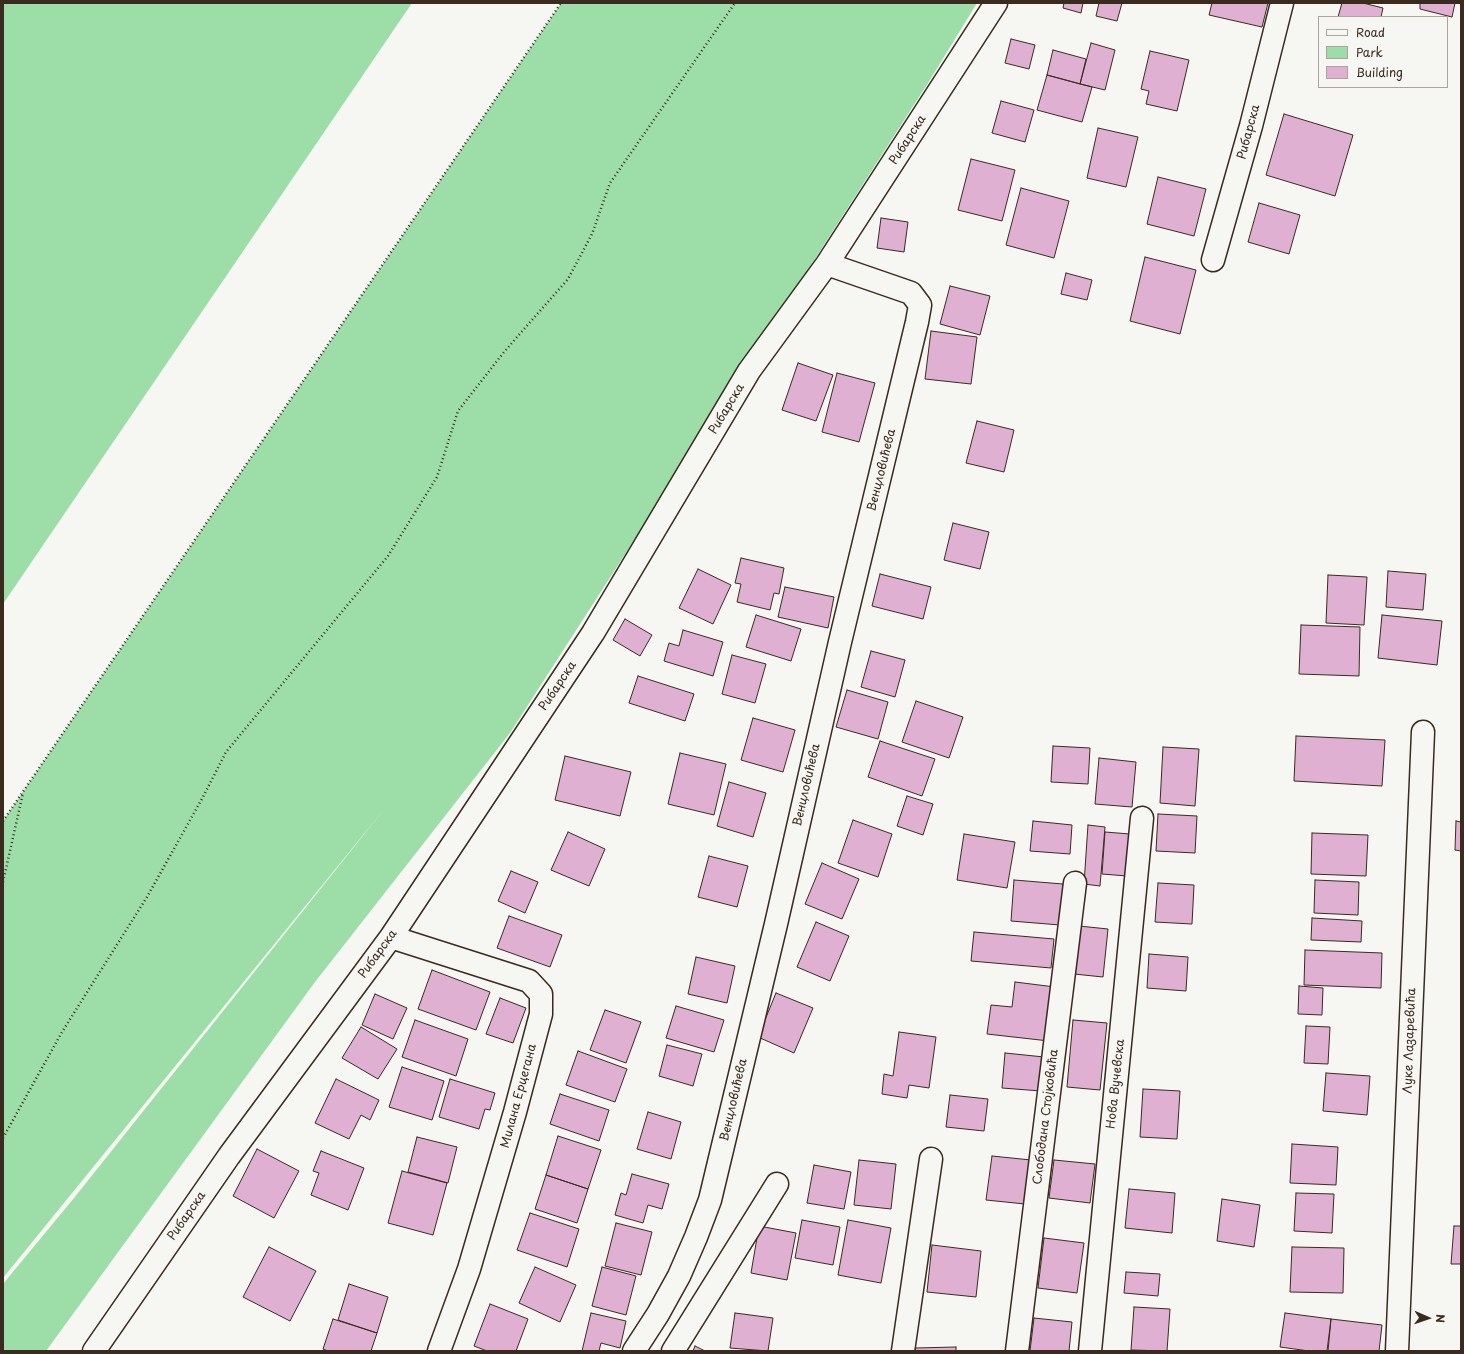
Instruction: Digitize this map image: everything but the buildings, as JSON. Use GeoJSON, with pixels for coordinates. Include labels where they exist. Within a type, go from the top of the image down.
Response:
{"type":"FeatureCollection","features":[{"type":"Feature","properties":{"kind":"street","name":"Рибарска"},"geometry":{"type":"LineString","coordinates":[[94,1351],[229,1156],[391,937],[593,633],[749,371],[827,264],[996,3]]}},
{"type":"Feature","properties":{"kind":"street","name":"Рибарска"},"geometry":{"type":"LineString","coordinates":[[1213,260],[1251,126],[1282,3]]}},
{"type":"Feature","properties":{"kind":"street","name":"Венцловићева"},"geometry":{"type":"LineString","coordinates":[[634,1351],[658,1314],[679,1276],[710,1200],[776,924],[841,634],[917,322],[920,305],[910,293],[827,264]]}},
{"type":"Feature","properties":{"kind":"street","name":"Луке Лазаревића"},"geometry":{"type":"LineString","coordinates":[[1397,1351],[1423,732]]}},
{"type":"Feature","properties":{"kind":"street","name":"Нова Вучевска"},"geometry":{"type":"LineString","coordinates":[[1090,1351],[1142,818]]}},
{"type":"Feature","properties":{"kind":"street","name":"Слободана Стојковића"},"geometry":{"type":"LineString","coordinates":[[1017,1351],[1075,883]]}},
{"type":"Feature","properties":{"kind":"street","name":"Милана Ерцегана"},"geometry":{"type":"LineString","coordinates":[[391,937],[529,981],[541,994],[541,1014],[515,1112],[469,1269],[440,1351]]}},
{"type":"Feature","properties":{"kind":"street"},"geometry":{"type":"LineString","coordinates":[[903,1351],[931,1159]]}},
{"type":"Feature","properties":{"kind":"street"},"geometry":{"type":"LineString","coordinates":[[673,1351],[777,1184]]}},
{"type":"Feature","properties":{"kind":"path"},"geometry":{"type":"LineString","coordinates":[[3,821],[561,3]]}},
{"type":"Feature","properties":{"kind":"path"},"geometry":{"type":"LineString","coordinates":[[3,1138],[62,1032],[147,897],[203,797],[226,752],[388,556],[437,477],[458,411],[504,352],[568,279],[592,234],[610,182],[735,3]]}},
{"type":"Feature","properties":{"kind":"path"},"geometry":{"type":"LineString","coordinates":[[3,882],[23,792]]}},
{"type":"Feature","properties":{"kind":"green space"},"geometry":{"type":"Polygon","coordinates":[[[3,3],[412,3],[3,604],[3,3]]]}},
{"type":"Feature","properties":{"kind":"green space"},"geometry":{"type":"Polygon","coordinates":[[[561,3],[977,3],[928,83],[510,733],[315,982],[46,1351],[3,1351],[3,1284],[74,1198],[385,808],[3,1278],[3,821],[561,3]]]}}]}
